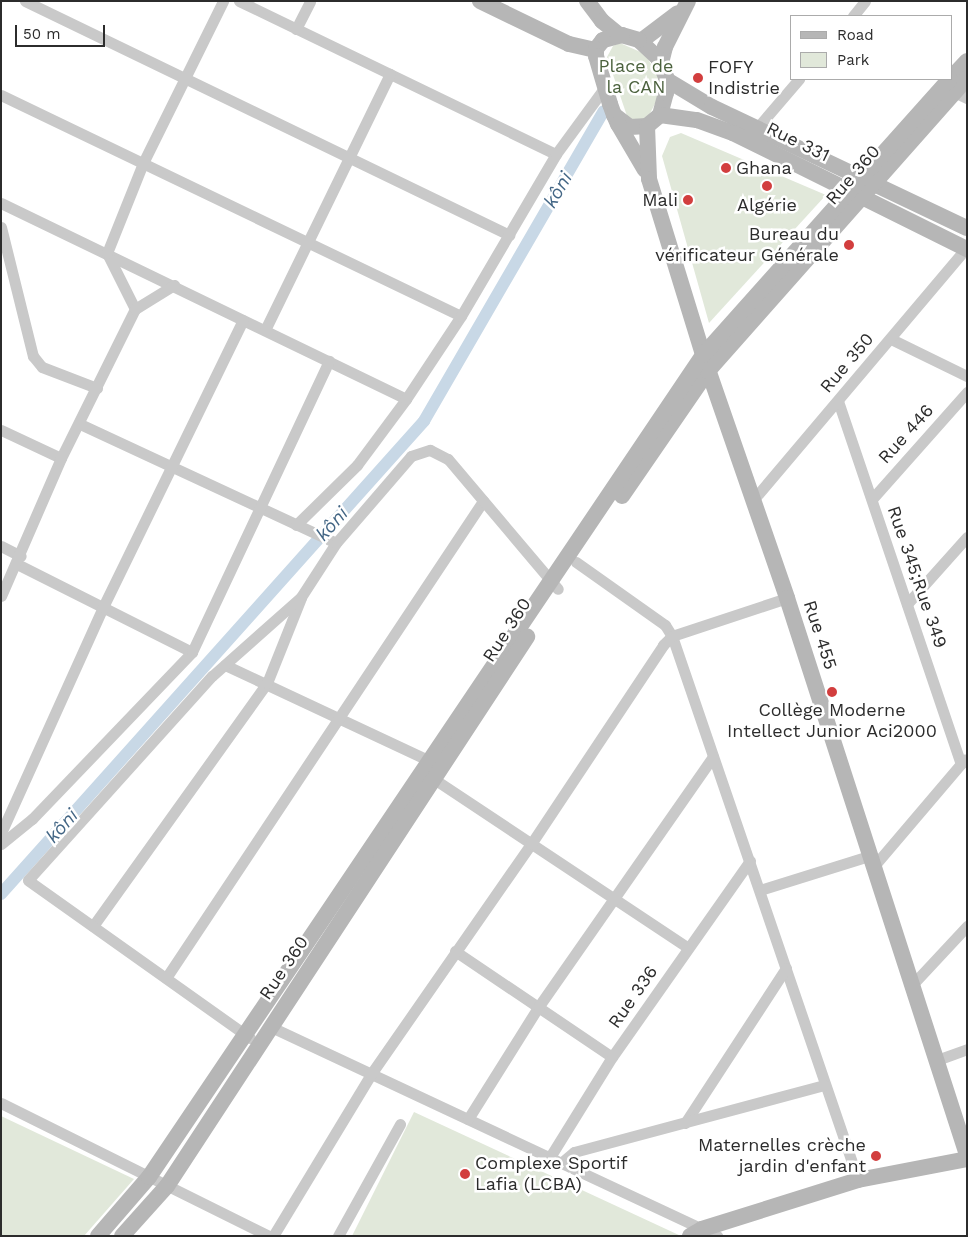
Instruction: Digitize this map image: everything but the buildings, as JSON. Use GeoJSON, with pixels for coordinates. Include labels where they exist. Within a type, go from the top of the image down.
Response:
{"type":"FeatureCollection","features":[{"type":"Feature","properties":{"kind":"main road"},"geometry":{"type":"LineString","coordinates":[[480,1],[569,44],[597,47],[619,35]]}},
{"type":"Feature","properties":{"kind":"main road"},"geometry":{"type":"LineString","coordinates":[[586,1],[602,21],[619,35],[641,41],[661,63],[666,80],[660,115],[647,126],[630,127],[614,115]]}},
{"type":"Feature","properties":{"kind":"main road"},"geometry":{"type":"LineString","coordinates":[[586,1],[603,81],[614,115],[649,179]]}},
{"type":"Feature","properties":{"kind":"main road"},"geometry":{"type":"LineString","coordinates":[[641,41],[686,4]]}},
{"type":"Feature","properties":{"kind":"main road"},"geometry":{"type":"LineString","coordinates":[[661,63],[665,47],[686,4]]}},
{"type":"Feature","properties":{"kind":"main road"},"geometry":{"type":"LineString","coordinates":[[569,44],[603,81]]}},
{"type":"Feature","properties":{"kind":"main road"},"geometry":{"type":"LineString","coordinates":[[956,87],[967,60]]}},
{"type":"Feature","properties":{"kind":"main road","name":"Rue 360"},"geometry":{"type":"LineString","coordinates":[[122,1236],[167,1186],[269,1026],[434,779],[555,585],[703,355],[956,87],[967,78]]}},
{"type":"Feature","properties":{"kind":"main road","name":"Rue 331"},"geometry":{"type":"LineString","coordinates":[[666,80],[862,186],[966,248]]}},
{"type":"Feature","properties":{"kind":"main road","name":"Rue 331"},"geometry":{"type":"LineString","coordinates":[[660,115],[697,120],[733,133],[967,228]]}},
{"type":"Feature","properties":{"kind":"main road","name":"Rue 455"},"geometry":{"type":"LineString","coordinates":[[647,126],[649,179],[708,372],[754,499],[787,598],[967,1155]]}},
{"type":"Feature","properties":{"kind":"main road","name":"Rue 360"},"geometry":{"type":"LineString","coordinates":[[98,1236],[150,1177],[428,760],[555,585],[576,562],[708,372],[862,186]]}},
{"type":"Feature","properties":{"kind":"main road"},"geometry":{"type":"LineString","coordinates":[[696,1232],[858,1180],[967,1159]]}},
{"type":"Feature","properties":{"kind":"street"},"geometry":{"type":"LineString","coordinates":[[25,1],[509,235]]}},
{"type":"Feature","properties":{"kind":"street"},"geometry":{"type":"LineString","coordinates":[[135,310],[107,253],[143,163],[222,1]]}},
{"type":"Feature","properties":{"kind":"street"},"geometry":{"type":"LineString","coordinates":[[239,1],[556,154]]}},
{"type":"Feature","properties":{"kind":"street"},"geometry":{"type":"LineString","coordinates":[[296,29],[310,1]]}},
{"type":"Feature","properties":{"kind":"street"},"geometry":{"type":"LineString","coordinates":[[854,15],[865,1]]}},
{"type":"Feature","properties":{"kind":"street"},"geometry":{"type":"LineString","coordinates":[[265,330],[390,74]]}},
{"type":"Feature","properties":{"kind":"street"},"geometry":{"type":"LineString","coordinates":[[757,128],[798,80]]}},
{"type":"Feature","properties":{"kind":"street"},"geometry":{"type":"LineString","coordinates":[[296,525],[357,465],[406,399],[461,316],[556,154],[603,81]]}},
{"type":"Feature","properties":{"kind":"street"},"geometry":{"type":"LineString","coordinates":[[1,95],[461,316]]}},
{"type":"Feature","properties":{"kind":"street"},"geometry":{"type":"LineString","coordinates":[[1,203],[174,285],[406,399]]}},
{"type":"Feature","properties":{"kind":"street"},"geometry":{"type":"LineString","coordinates":[[1,227],[33,356],[42,367],[97,388]]}},
{"type":"Feature","properties":{"kind":"street","name":"Rue 350"},"geometry":{"type":"LineString","coordinates":[[754,499],[966,248]]}},
{"type":"Feature","properties":{"kind":"street"},"geometry":{"type":"LineString","coordinates":[[1,596],[19,560],[61,458],[80,424],[135,310],[174,285]]}},
{"type":"Feature","properties":{"kind":"street"},"geometry":{"type":"LineString","coordinates":[[1,833],[103,607],[243,320]]}},
{"type":"Feature","properties":{"kind":"street"},"geometry":{"type":"LineString","coordinates":[[891,338],[967,376]]}},
{"type":"Feature","properties":{"kind":"street"},"geometry":{"type":"LineString","coordinates":[[1,844],[32,819],[192,652],[329,361]]}},
{"type":"Feature","properties":{"kind":"street","name":"Rue 446"},"geometry":{"type":"LineString","coordinates":[[872,499],[967,392]]}},
{"type":"Feature","properties":{"kind":"street","name":"Rue 345;Rue 349"},"geometry":{"type":"LineString","coordinates":[[838,401],[964,761]]}},
{"type":"Feature","properties":{"kind":"street"},"geometry":{"type":"LineString","coordinates":[[80,424],[332,541]]}},
{"type":"Feature","properties":{"kind":"street"},"geometry":{"type":"LineString","coordinates":[[1,430],[61,458]]}},
{"type":"Feature","properties":{"kind":"street"},"geometry":{"type":"LineString","coordinates":[[93,926],[267,683],[301,597],[332,541],[411,456],[420,451],[430,450],[448,460],[555,585]]}},
{"type":"Feature","properties":{"kind":"street"},"geometry":{"type":"LineString","coordinates":[[166,978],[483,501]]}},
{"type":"Feature","properties":{"kind":"street"},"geometry":{"type":"LineString","coordinates":[[908,604],[966,539]]}},
{"type":"Feature","properties":{"kind":"street"},"geometry":{"type":"LineString","coordinates":[[1,546],[19,560],[103,607],[192,652]]}},
{"type":"Feature","properties":{"kind":"street"},"geometry":{"type":"LineString","coordinates":[[576,562],[665,625],[672,636],[858,1180]]}},
{"type":"Feature","properties":{"kind":"street"},"geometry":{"type":"LineString","coordinates":[[258,1043],[28,880],[225,665],[301,597]]}},
{"type":"Feature","properties":{"kind":"street"},"geometry":{"type":"LineString","coordinates":[[273,1236],[371,1074],[531,844],[663,645],[672,636],[787,598]]}},
{"type":"Feature","properties":{"kind":"street"},"geometry":{"type":"LineString","coordinates":[[225,665],[428,760]]}},
{"type":"Feature","properties":{"kind":"street"},"geometry":{"type":"LineString","coordinates":[[468,1119],[539,1006],[713,758]]}},
{"type":"Feature","properties":{"kind":"street"},"geometry":{"type":"LineString","coordinates":[[760,890],[872,861],[964,761]]}},
{"type":"Feature","properties":{"kind":"street"},"geometry":{"type":"LineString","coordinates":[[434,779],[688,948]]}},
{"type":"Feature","properties":{"kind":"street","name":"Rue 336"},"geometry":{"type":"LineString","coordinates":[[556,1160],[612,1057],[750,861]]}},
{"type":"Feature","properties":{"kind":"street"},"geometry":{"type":"LineString","coordinates":[[912,985],[963,939],[967,926]]}},
{"type":"Feature","properties":{"kind":"street"},"geometry":{"type":"LineString","coordinates":[[455,951],[612,1057]]}},
{"type":"Feature","properties":{"kind":"street"},"geometry":{"type":"LineString","coordinates":[[685,1122],[786,968]]}},
{"type":"Feature","properties":{"kind":"street"},"geometry":{"type":"LineString","coordinates":[[269,1026],[556,1160],[696,1232],[717,1236]]}},
{"type":"Feature","properties":{"kind":"street"},"geometry":{"type":"LineString","coordinates":[[937,1060],[967,1049]]}},
{"type":"Feature","properties":{"kind":"street"},"geometry":{"type":"LineString","coordinates":[[556,1160],[574,1152],[824,1085]]}},
{"type":"Feature","properties":{"kind":"street"},"geometry":{"type":"LineString","coordinates":[[1,1103],[269,1236]]}},
{"type":"Feature","properties":{"kind":"street"},"geometry":{"type":"LineString","coordinates":[[338,1236],[400,1124]]}},
{"type":"Feature","properties":{"kind":"green space","name":"Place de la CAN"},"geometry":{"type":"Polygon","coordinates":[[[620,43],[645,54],[658,76],[657,100],[647,119],[633,121],[627,116],[607,57],[613,46],[620,43]]]}},
{"type":"Feature","properties":{"kind":"green space"},"geometry":{"type":"Polygon","coordinates":[[[681,133],[826,195],[709,323],[662,156],[670,137],[681,133]]]}},
{"type":"Feature","properties":{"kind":"green space","name":"Complexe Sportif Lafia (LCBA)"},"geometry":{"type":"Polygon","coordinates":[[[414,1112],[681,1236],[352,1236],[414,1112]]]}},
{"type":"Feature","properties":{"kind":"green space"},"geometry":{"type":"Polygon","coordinates":[[[1,1116],[134,1179],[84,1236],[1,1236],[1,1116]]]}},
{"type":"Feature","properties":{"kind":"waterway","name":"kôni"},"geometry":{"type":"LineString","coordinates":[[1,894],[424,421],[604,111]]}},
{"type":"Feature","properties":{"kind":"place","name":"FOFY Indistrie"},"geometry":{"type":"Point","coordinates":[698,78]}},
{"type":"Feature","properties":{"kind":"place","name":"Ghana"},"geometry":{"type":"Point","coordinates":[726,168]}},
{"type":"Feature","properties":{"kind":"place","name":"Algérie"},"geometry":{"type":"Point","coordinates":[767,186]}},
{"type":"Feature","properties":{"kind":"place","name":"Mali"},"geometry":{"type":"Point","coordinates":[688,200]}},
{"type":"Feature","properties":{"kind":"place","name":"Bureau du vérificateur Générale"},"geometry":{"type":"Point","coordinates":[849,245]}},
{"type":"Feature","properties":{"kind":"place","name":"Collège Moderne Intellect Junior Aci2000"},"geometry":{"type":"Point","coordinates":[832,692]}},
{"type":"Feature","properties":{"kind":"place","name":"Maternelles crèche jardin d'enfant"},"geometry":{"type":"Point","coordinates":[876,1156]}},
{"type":"Feature","properties":{"kind":"place","name":"Complexe Sportif Lafia (LCBA)"},"geometry":{"type":"Point","coordinates":[465,1174]}}]}
